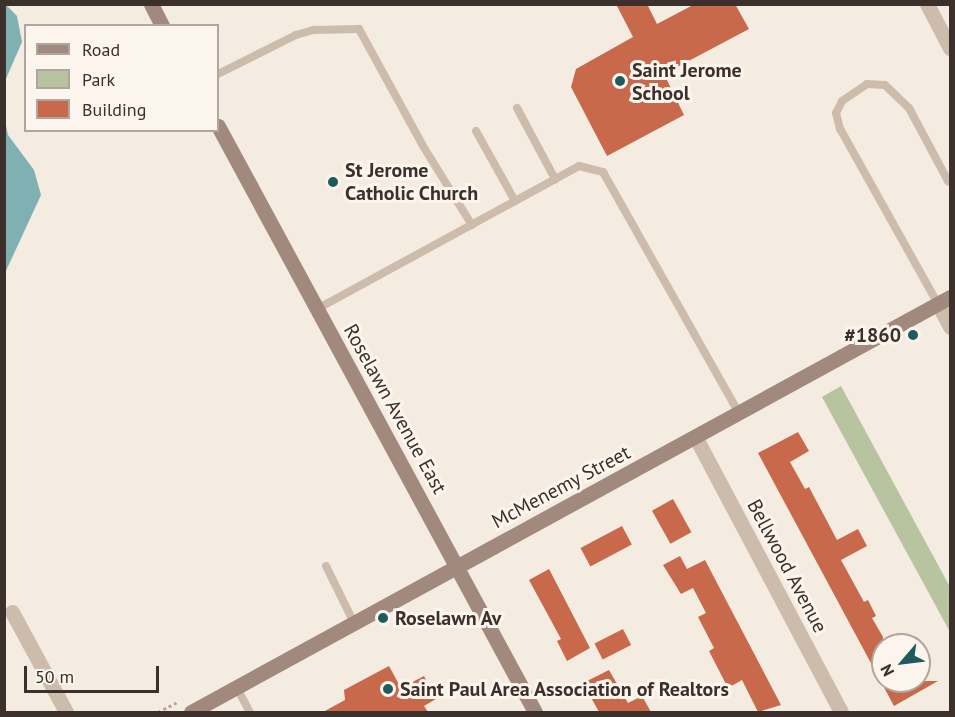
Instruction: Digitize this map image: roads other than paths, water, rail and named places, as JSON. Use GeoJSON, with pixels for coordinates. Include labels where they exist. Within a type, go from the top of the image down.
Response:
{"type":"FeatureCollection","features":[{"type":"Feature","properties":{"kind":"street"},"geometry":{"type":"LineString","coordinates":[[151,4],[161,24]]}},
{"type":"Feature","properties":{"kind":"street"},"geometry":{"type":"LineString","coordinates":[[927,4],[951,48]]}},
{"type":"Feature","properties":{"kind":"street","name":"Roselawn Avenue East"},"geometry":{"type":"LineString","coordinates":[[219,128],[534,712]]}},
{"type":"Feature","properties":{"kind":"street"},"geometry":{"type":"LineString","coordinates":[[944,301],[951,327]]}},
{"type":"Feature","properties":{"kind":"street","name":"McMenemy Street"},"geometry":{"type":"LineString","coordinates":[[191,712],[944,301]]}},
{"type":"Feature","properties":{"kind":"street","name":"Bellwood Avenue"},"geometry":{"type":"LineString","coordinates":[[696,438],[841,712]]}},
{"type":"Feature","properties":{"kind":"street"},"geometry":{"type":"LineString","coordinates":[[12,612],[66,712]]}},
{"type":"Feature","properties":{"kind":"lane"},"geometry":{"type":"LineString","coordinates":[[219,74],[296,35],[314,30],[359,29],[423,146],[472,225]]}},
{"type":"Feature","properties":{"kind":"lane"},"geometry":{"type":"LineString","coordinates":[[944,301],[840,129],[836,113],[842,101],[867,84],[885,85],[909,108],[950,182]]}},
{"type":"Feature","properties":{"kind":"lane"},"geometry":{"type":"LineString","coordinates":[[517,108],[555,179]]}},
{"type":"Feature","properties":{"kind":"lane"},"geometry":{"type":"LineString","coordinates":[[476,131],[515,201]]}},
{"type":"Feature","properties":{"kind":"lane"},"geometry":{"type":"LineString","coordinates":[[317,309],[579,166],[603,172],[739,413]]}},
{"type":"Feature","properties":{"kind":"lane"},"geometry":{"type":"LineString","coordinates":[[326,566],[354,623]]}},
{"type":"Feature","properties":{"kind":"lane"},"geometry":{"type":"LineString","coordinates":[[237,688],[250,712]]}},
{"type":"Feature","properties":{"kind":"water"},"geometry":{"type":"Polygon","coordinates":[[[6,5],[17,16],[22,42],[5,81],[6,5]]]}},
{"type":"Feature","properties":{"kind":"water"},"geometry":{"type":"Polygon","coordinates":[[[5,121],[8,135],[34,170],[41,195],[5,273],[5,121]]]}},
{"type":"Feature","properties":{"kind":"place","name":"Saint Jerome School"},"geometry":{"type":"Point","coordinates":[620,81]}},
{"type":"Feature","properties":{"kind":"place","name":"St Jerome Catholic Church"},"geometry":{"type":"Point","coordinates":[333,182]}},
{"type":"Feature","properties":{"kind":"place","name":"#1860"},"geometry":{"type":"Point","coordinates":[913,335]}},
{"type":"Feature","properties":{"kind":"place","name":"Roselawn Av"},"geometry":{"type":"Point","coordinates":[383,618]}},
{"type":"Feature","properties":{"kind":"place","name":"Saint Paul Area Association of Realtors"},"geometry":{"type":"Point","coordinates":[388,689]}}]}
